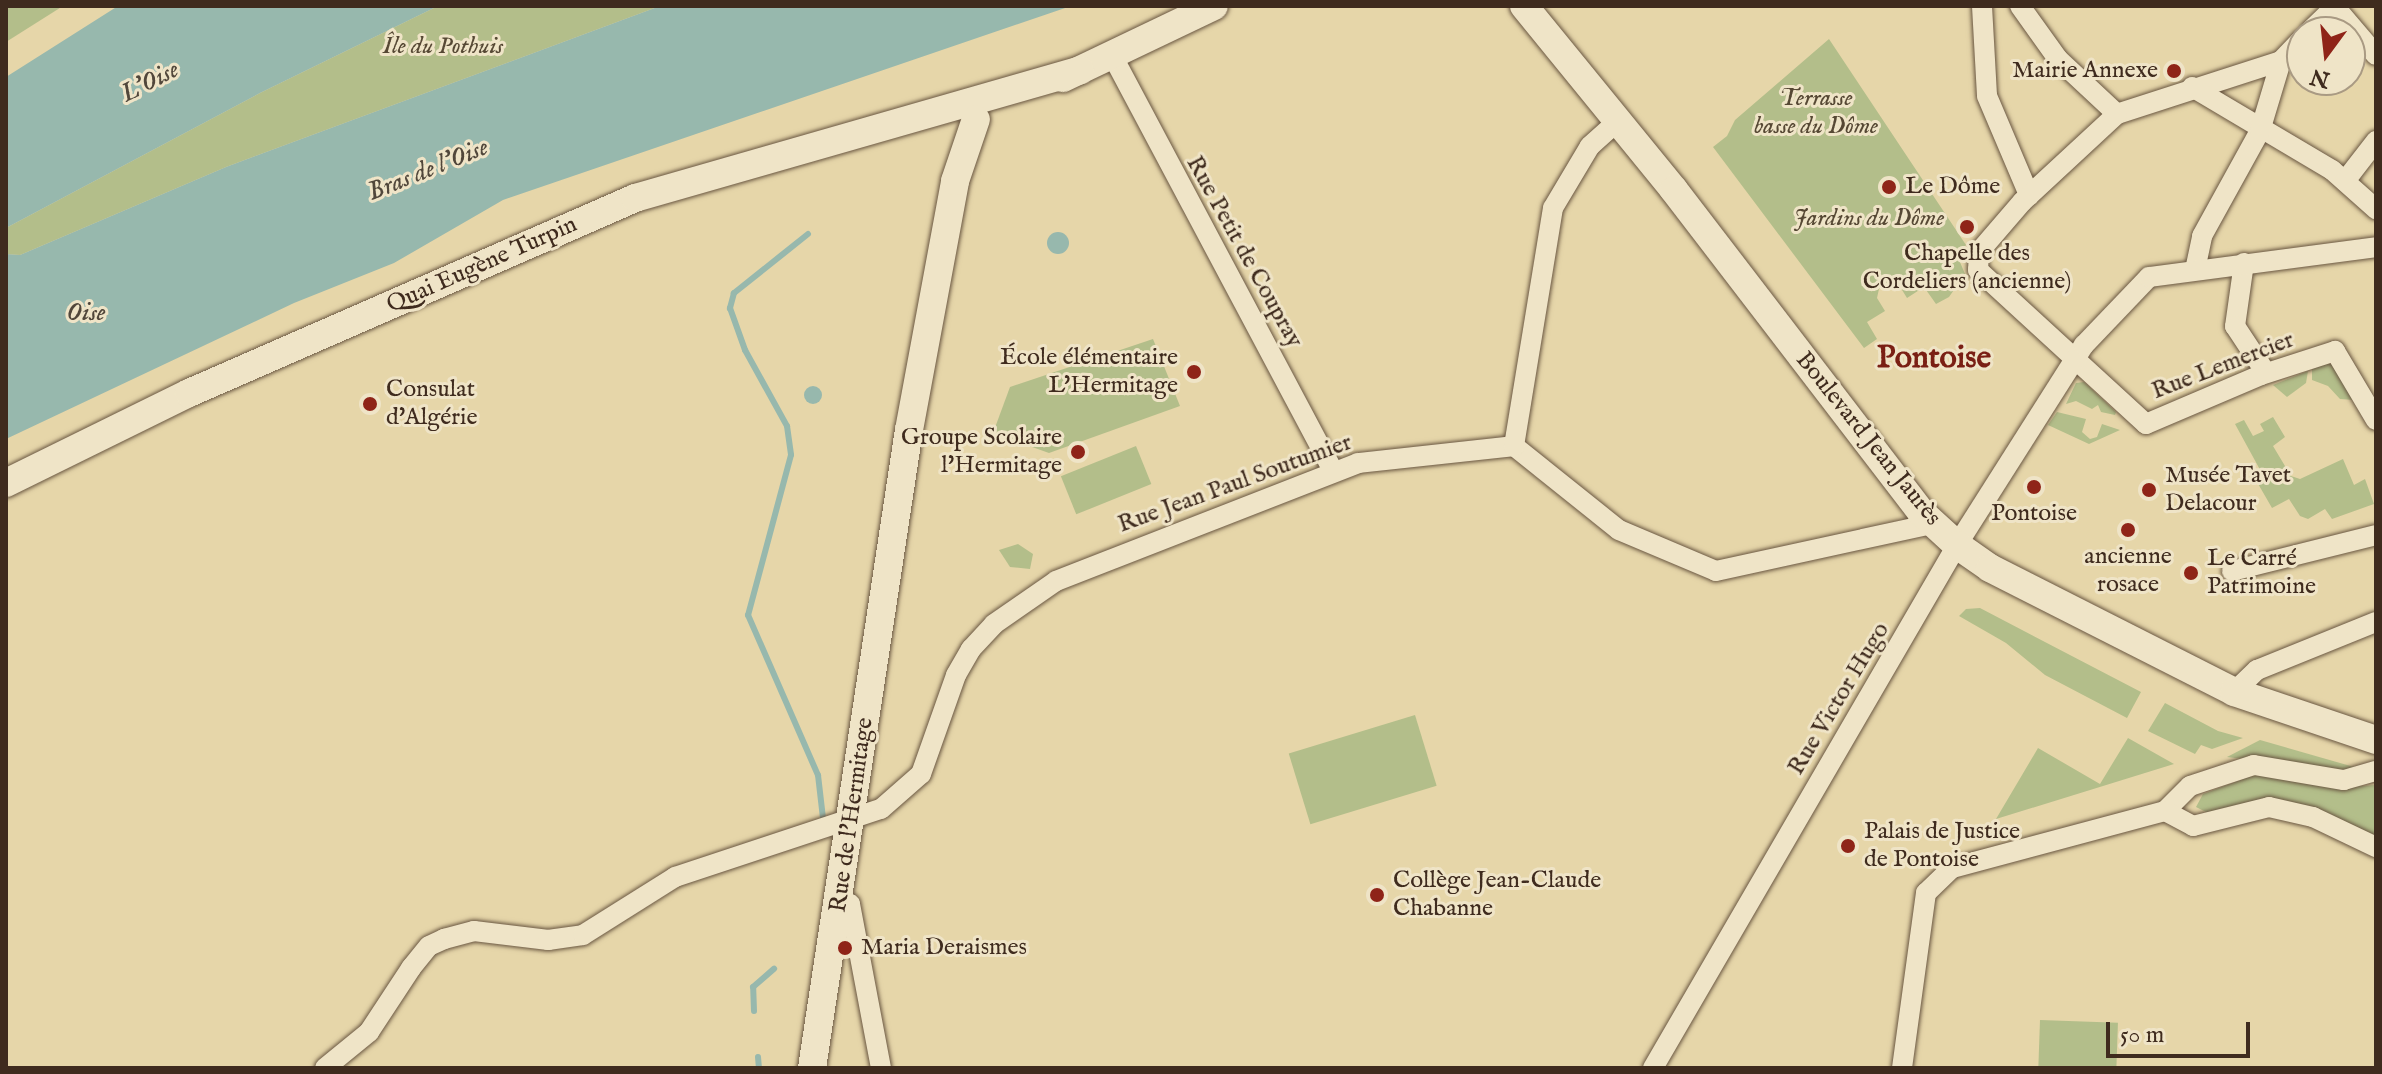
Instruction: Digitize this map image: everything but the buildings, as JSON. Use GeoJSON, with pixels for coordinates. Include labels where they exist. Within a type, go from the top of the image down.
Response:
{"type":"FeatureCollection","features":[{"type":"Feature","properties":{"kind":"main road"},"geometry":{"type":"LineString","coordinates":[[961,116],[1080,70],[1214,6]]}},
{"type":"Feature","properties":{"kind":"main road","name":"Boulevard Jean Jaurès"},"geometry":{"type":"LineString","coordinates":[[1524,6],[1596,100],[1618,121],[1932,524],[1990,568],[2234,692],[2376,740]]}},
{"type":"Feature","properties":{"kind":"main road"},"geometry":{"type":"LineString","coordinates":[[961,116],[991,94],[1080,70]]}},
{"type":"Feature","properties":{"kind":"main road","name":"Rue de l'Hermitage"},"geometry":{"type":"LineString","coordinates":[[812,1068],[840,902],[909,430],[918,402],[955,181],[953,165],[961,116]]}},
{"type":"Feature","properties":{"kind":"main road","name":"Quai Eugène Turpin"},"geometry":{"type":"LineString","coordinates":[[6,483],[189,393],[635,198],[961,116]]}},
{"type":"Feature","properties":{"kind":"street"},"geometry":{"type":"LineString","coordinates":[[1982,6],[1987,96],[2029,195]]}},
{"type":"Feature","properties":{"kind":"street"},"geometry":{"type":"LineString","coordinates":[[2020,6],[2058,59],[2117,114]]}},
{"type":"Feature","properties":{"kind":"street"},"geometry":{"type":"LineString","coordinates":[[2323,14],[2376,55]]}},
{"type":"Feature","properties":{"kind":"street","name":"Rue Petit de Coupray"},"geometry":{"type":"LineString","coordinates":[[1112,55],[1334,472]]}},
{"type":"Feature","properties":{"kind":"street"},"geometry":{"type":"LineString","coordinates":[[2286,56],[2281,61],[2260,131],[2202,236],[2195,270],[2376,247]]}},
{"type":"Feature","properties":{"kind":"street"},"geometry":{"type":"LineString","coordinates":[[2074,359],[1978,270],[1979,252],[2029,195],[2117,114],[2192,87],[2281,61]]}},
{"type":"Feature","properties":{"kind":"street"},"geometry":{"type":"LineString","coordinates":[[2192,87],[2345,181],[2376,209]]}},
{"type":"Feature","properties":{"kind":"street"},"geometry":{"type":"LineString","coordinates":[[1618,121],[1590,146],[1553,208],[1514,446],[1619,530],[1716,571],[1932,524]]}},
{"type":"Feature","properties":{"kind":"street"},"geometry":{"type":"LineString","coordinates":[[2345,181],[2376,141]]}},
{"type":"Feature","properties":{"kind":"street"},"geometry":{"type":"LineString","coordinates":[[2244,263],[2235,326],[2266,373]]}},
{"type":"Feature","properties":{"kind":"street","name":"Rue Victor Hugo"},"geometry":{"type":"LineString","coordinates":[[1653,1068],[1957,545],[2074,359],[2149,277],[2195,270]]}},
{"type":"Feature","properties":{"kind":"street","name":"Rue Lemercier"},"geometry":{"type":"LineString","coordinates":[[2074,359],[2146,424],[2266,373],[2335,351],[2376,420]]}},
{"type":"Feature","properties":{"kind":"street","name":"Rue Jean Paul Soutumier"},"geometry":{"type":"LineString","coordinates":[[325,1068],[369,1032],[429,946],[474,931],[548,940],[583,935],[675,877],[850,823],[899,797],[921,774],[956,675],[971,649],[1031,595],[1183,529],[1358,463],[1514,446]]}},
{"type":"Feature","properties":{"kind":"street"},"geometry":{"type":"LineString","coordinates":[[2232,571],[2376,535]]}},
{"type":"Feature","properties":{"kind":"street"},"geometry":{"type":"LineString","coordinates":[[2234,692],[2257,670],[2376,622]]}},
{"type":"Feature","properties":{"kind":"street"},"geometry":{"type":"LineString","coordinates":[[1902,1068],[1926,893],[1952,868],[2165,811],[2190,786],[2254,765],[2344,780],[2376,771]]}},
{"type":"Feature","properties":{"kind":"street"},"geometry":{"type":"LineString","coordinates":[[2165,811],[2193,826],[2269,807],[2313,817],[2376,847]]}},
{"type":"Feature","properties":{"kind":"street"},"geometry":{"type":"LineString","coordinates":[[840,902],[850,904],[881,1068]]}},
{"type":"Feature","properties":{"kind":"green space"},"geometry":{"type":"Polygon","coordinates":[[[6,6],[63,6],[6,42],[6,6]]]}},
{"type":"Feature","properties":{"kind":"green space","name":"Île du Pothuis"},"geometry":{"type":"Polygon","coordinates":[[[438,6],[660,6],[226,167],[20,255],[6,254],[6,228],[260,93],[438,6]]]}},
{"type":"Feature","properties":{"kind":"green space"},"geometry":{"type":"Polygon","coordinates":[[[1829,39],[1966,245],[1957,255],[1965,274],[1949,297],[1936,304],[1924,287],[1907,298],[1899,285],[1890,283],[1879,289],[1877,298],[1885,311],[1867,322],[1877,339],[1864,348],[1713,147],[1727,136],[1735,120],[1829,39]]]}},
{"type":"Feature","properties":{"kind":"green space"},"geometry":{"type":"Polygon","coordinates":[[[1153,339],[1180,406],[1049,453],[993,433],[1010,387],[1153,339]]]}},
{"type":"Feature","properties":{"kind":"green space"},"geometry":{"type":"Polygon","coordinates":[[[2328,363],[2333,365],[2355,400],[2340,399],[2328,386],[2312,380],[2312,369],[2328,363]]]}},
{"type":"Feature","properties":{"kind":"green space"},"geometry":{"type":"Polygon","coordinates":[[[2308,371],[2306,383],[2287,397],[2273,385],[2308,371]]]}},
{"type":"Feature","properties":{"kind":"green space"},"geometry":{"type":"Polygon","coordinates":[[[2084,382],[2116,412],[2115,415],[2101,412],[2098,405],[2092,409],[2076,401],[2066,404],[2076,383],[2084,382]]]}},
{"type":"Feature","properties":{"kind":"green space"},"geometry":{"type":"Polygon","coordinates":[[[2057,412],[2086,419],[2082,432],[2090,439],[2097,437],[2102,424],[2120,430],[2089,444],[2048,425],[2057,412]]]}},
{"type":"Feature","properties":{"kind":"green space"},"geometry":{"type":"Polygon","coordinates":[[[2273,417],[2285,437],[2273,446],[2291,476],[2300,479],[2343,459],[2354,485],[2365,479],[2374,504],[2332,519],[2325,509],[2308,519],[2300,516],[2289,499],[2272,508],[2257,482],[2264,477],[2235,424],[2244,420],[2253,436],[2264,431],[2260,424],[2273,417]]]}},
{"type":"Feature","properties":{"kind":"green space"},"geometry":{"type":"Polygon","coordinates":[[[1136,446],[1151,484],[1076,514],[1061,476],[1136,446]]]}},
{"type":"Feature","properties":{"kind":"green space"},"geometry":{"type":"Polygon","coordinates":[[[1018,544],[1033,554],[1030,569],[1010,567],[999,550],[1018,544]]]}},
{"type":"Feature","properties":{"kind":"green space"},"geometry":{"type":"Polygon","coordinates":[[[1980,608],[2141,692],[2127,718],[2045,675],[2006,643],[1959,616],[1966,609],[1980,608]]]}},
{"type":"Feature","properties":{"kind":"green space"},"geometry":{"type":"Polygon","coordinates":[[[2165,703],[2218,731],[2243,738],[2212,749],[2201,745],[2195,754],[2148,731],[2165,703]]]}},
{"type":"Feature","properties":{"kind":"green space"},"geometry":{"type":"Polygon","coordinates":[[[1415,715],[1437,786],[1310,824],[1289,754],[1415,715]]]}},
{"type":"Feature","properties":{"kind":"green space"},"geometry":{"type":"Polygon","coordinates":[[[2128,738],[2174,764],[1996,819],[2038,748],[2100,784],[2128,738]]]}},
{"type":"Feature","properties":{"kind":"green space"},"geometry":{"type":"Polygon","coordinates":[[[2260,740],[2354,767],[2338,771],[2227,757],[2260,740]]]}},
{"type":"Feature","properties":{"kind":"green space"},"geometry":{"type":"Polygon","coordinates":[[[2259,773],[2343,787],[2376,785],[2376,838],[2277,799],[2208,813],[2196,807],[2203,794],[2259,773]]]}},
{"type":"Feature","properties":{"kind":"green space"},"geometry":{"type":"Polygon","coordinates":[[[2040,1020],[2118,1023],[2116,1068],[2038,1068],[2040,1020]]]}},
{"type":"Feature","properties":{"kind":"water","name":"L'Oise"},"geometry":{"type":"Polygon","coordinates":[[[118,6],[438,6],[260,93],[6,228],[6,77],[118,6]]]}},
{"type":"Feature","properties":{"kind":"water","name":"Oise"},"geometry":{"type":"Polygon","coordinates":[[[660,6],[1071,6],[503,200],[394,263],[294,303],[6,439],[6,254],[20,255],[226,167],[660,6]]]}},
{"type":"Feature","properties":{"kind":"water"},"geometry":{"type":"Polygon","coordinates":[[[1058,232],[1066,235],[1069,243],[1066,251],[1058,254],[1050,251],[1047,243],[1050,235],[1058,232]]]}},
{"type":"Feature","properties":{"kind":"water"},"geometry":{"type":"Polygon","coordinates":[[[813,386],[822,395],[813,404],[804,395],[813,386]]]}},
{"type":"Feature","properties":{"kind":"waterway"},"geometry":{"type":"LineString","coordinates":[[808,234],[734,293],[730,308],[745,350],[787,426],[791,455],[748,615],[818,775],[823,818]]}},
{"type":"Feature","properties":{"kind":"waterway"},"geometry":{"type":"LineString","coordinates":[[754,1011],[753,987],[774,969]]}},
{"type":"Feature","properties":{"kind":"waterway"},"geometry":{"type":"LineString","coordinates":[[758,1057],[759,1068]]}},
{"type":"Feature","properties":{"kind":"place","name":"Mairie Annexe"},"geometry":{"type":"Point","coordinates":[2174,71]}},
{"type":"Feature","properties":{"kind":"place","name":"Le Dôme"},"geometry":{"type":"Point","coordinates":[1889,187]}},
{"type":"Feature","properties":{"kind":"place","name":"Chapelle des Cordeliers (ancienne)"},"geometry":{"type":"Point","coordinates":[1967,227]}},
{"type":"Feature","properties":{"kind":"place","name":"École élémentaire L'Hermitage"},"geometry":{"type":"Point","coordinates":[1194,372]}},
{"type":"Feature","properties":{"kind":"place","name":"Consulat d'Algérie"},"geometry":{"type":"Point","coordinates":[370,404]}},
{"type":"Feature","properties":{"kind":"place","name":"Groupe Scolaire l'Hermitage"},"geometry":{"type":"Point","coordinates":[1078,452]}},
{"type":"Feature","properties":{"kind":"place","name":"Pontoise"},"geometry":{"type":"Point","coordinates":[2034,487]}},
{"type":"Feature","properties":{"kind":"place","name":"Musée Tavet Delacour"},"geometry":{"type":"Point","coordinates":[2149,490]}},
{"type":"Feature","properties":{"kind":"place","name":"ancienne rosace"},"geometry":{"type":"Point","coordinates":[2128,530]}},
{"type":"Feature","properties":{"kind":"place","name":"Le Carré Patrimoine"},"geometry":{"type":"Point","coordinates":[2191,573]}},
{"type":"Feature","properties":{"kind":"place","name":"Palais de Justice de Pontoise"},"geometry":{"type":"Point","coordinates":[1848,846]}},
{"type":"Feature","properties":{"kind":"place","name":"Collège Jean-Claude Chabanne"},"geometry":{"type":"Point","coordinates":[1377,895]}},
{"type":"Feature","properties":{"kind":"place","name":"Maria Deraismes"},"geometry":{"type":"Point","coordinates":[845,948]}},
{"type":"Feature","properties":{"kind":"district","name":"Pontoise"},"geometry":{"type":"Point","coordinates":[1934,359]}},
{"type":"Feature","properties":{"kind":"park label","name":"Terrasse basse du Dôme"},"geometry":{"type":"Point","coordinates":[1816,113]}},
{"type":"Feature","properties":{"kind":"park label","name":"Jardins du Dôme"},"geometry":{"type":"Point","coordinates":[1869,219]}},
{"type":"Feature","properties":{"kind":"water label","name":"Bras de l'Oise"},"geometry":{"type":"Point","coordinates":[428,170]}}]}
